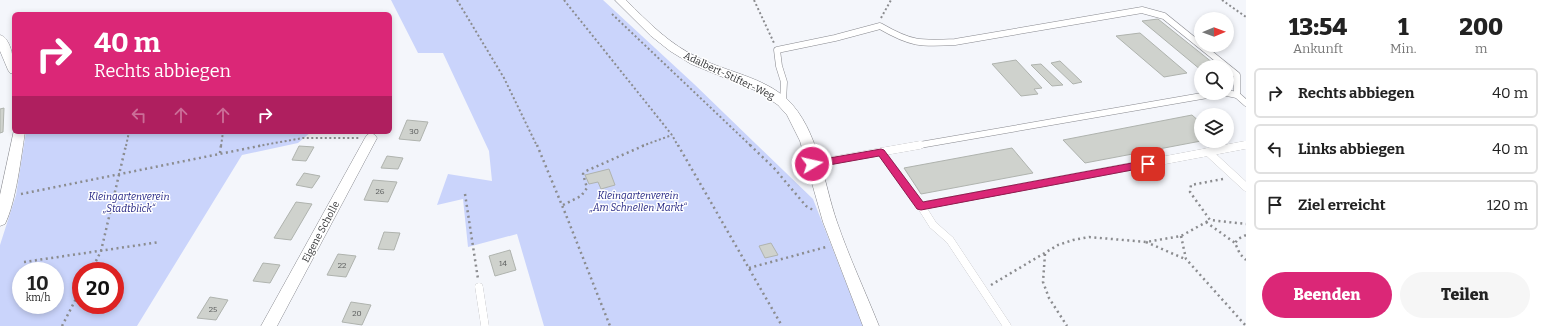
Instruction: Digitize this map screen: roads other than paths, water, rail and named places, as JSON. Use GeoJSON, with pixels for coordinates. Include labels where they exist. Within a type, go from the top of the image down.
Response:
{"type":"FeatureCollection","features":[{"type":"Feature","properties":{"kind":"street","name":"Adalbert-Stifter-Weg"},"geometry":{"type":"LineString","coordinates":[[620,0],[655,33],[681,54],[775,96],[783,102],[795,117],[804,136],[830,221],[871,326]]}},
{"type":"Feature","properties":{"kind":"street"},"geometry":{"type":"LineString","coordinates":[[0,38],[12,65]]}},
{"type":"Feature","properties":{"kind":"street"},"geometry":{"type":"LineString","coordinates":[[0,220],[6,199],[19,134]]}},
{"type":"Feature","properties":{"kind":"street","name":"Eigene Scholle"},"geometry":{"type":"LineString","coordinates":[[269,326],[371,138]]}},
{"type":"Feature","properties":{"kind":"lane"},"geometry":{"type":"LineString","coordinates":[[783,102],[784,82],[779,66],[777,50],[796,45],[835,38],[880,26],[901,38],[925,44],[955,42],[1142,10],[1164,16],[1238,75],[1237,96]]}},
{"type":"Feature","properties":{"kind":"lane"},"geometry":{"type":"LineString","coordinates":[[1234,95],[1246,103]]}},
{"type":"Feature","properties":{"kind":"lane"},"geometry":{"type":"LineString","coordinates":[[812,164],[1194,97]]}},
{"type":"Feature","properties":{"kind":"lane"},"geometry":{"type":"LineString","coordinates":[[921,206],[1246,145]]}},
{"type":"Feature","properties":{"kind":"lane"},"geometry":{"type":"LineString","coordinates":[[881,152],[921,206],[933,225],[950,240],[1007,326]]}},
{"type":"Feature","properties":{"kind":"lane"},"geometry":{"type":"LineString","coordinates":[[1208,152],[1246,187]]}},
{"type":"Feature","properties":{"kind":"lane"},"geometry":{"type":"LineString","coordinates":[[479,287],[485,326]]}},
{"type":"Feature","properties":{"kind":"park label","name":"Kleingartenverein „Stadtblick“"},"geometry":{"type":"Point","coordinates":[129,202]}},
{"type":"Feature","properties":{"kind":"park label","name":"Kleingartenverein „Am Schnellen Markt“"},"geometry":{"type":"Point","coordinates":[638,202]}}]}
